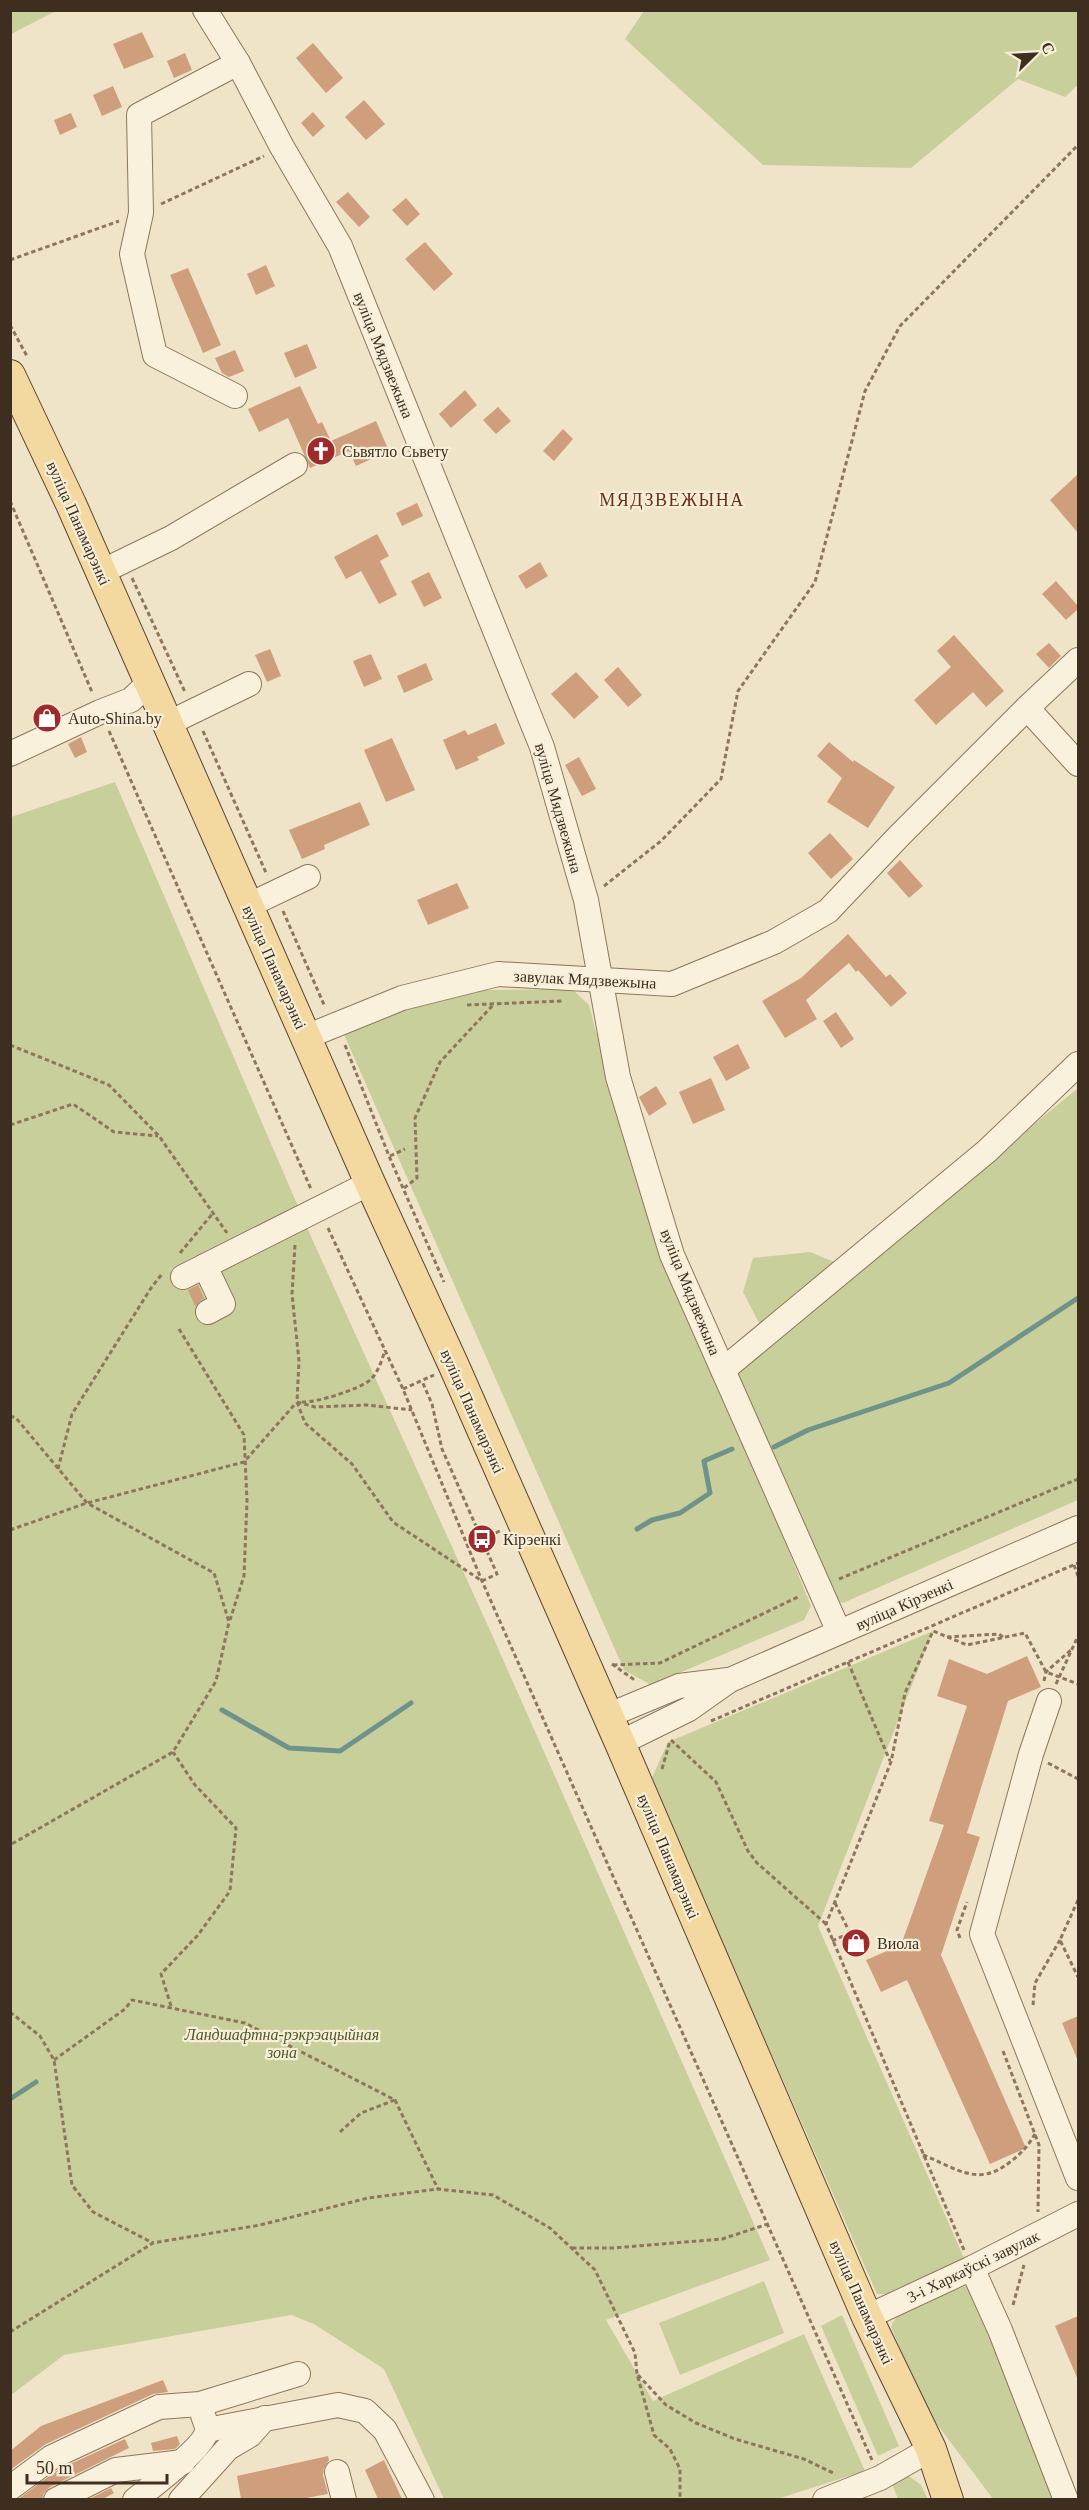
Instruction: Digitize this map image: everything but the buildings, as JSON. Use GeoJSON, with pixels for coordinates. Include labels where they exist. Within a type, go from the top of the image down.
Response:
{"type":"FeatureCollection","features":[{"type":"Feature","properties":{"kind":"main road","name":"вуліца Панамарэнкі"},"geometry":{"type":"LineString","coordinates":[[10,375],[101,572],[247,906],[458,1376],[620,1743],[867,2316],[931,2449],[948,2499]]}},
{"type":"Feature","properties":{"kind":"main road","name":"вуліца Панамарэнкі"},"geometry":{"type":"LineString","coordinates":[[931,2449],[966,2499]]}},
{"type":"Feature","properties":{"kind":"street","name":"вуліца Мядзвежына"},"geometry":{"type":"LineString","coordinates":[[205,10],[238,63],[344,257],[542,747],[586,900],[604,989],[618,1077],[672,1255],[839,1632]]}},
{"type":"Feature","properties":{"kind":"street"},"geometry":{"type":"LineString","coordinates":[[235,396],[155,355],[132,254],[141,213],[139,115],[238,63]]}},
{"type":"Feature","properties":{"kind":"street"},"geometry":{"type":"LineString","coordinates":[[101,572],[171,538],[295,465]]}},
{"type":"Feature","properties":{"kind":"street","name":"завулак Мядзвежына"},"geometry":{"type":"LineString","coordinates":[[306,1037],[402,998],[498,974],[604,989],[672,984],[774,942],[828,910],[1027,708],[1078,660]]}},
{"type":"Feature","properties":{"kind":"street"},"geometry":{"type":"LineString","coordinates":[[10,754],[131,700],[150,682]]}},
{"type":"Feature","properties":{"kind":"street"},"geometry":{"type":"LineString","coordinates":[[167,724],[249,684]]}},
{"type":"Feature","properties":{"kind":"street"},"geometry":{"type":"LineString","coordinates":[[1027,708],[1078,764]]}},
{"type":"Feature","properties":{"kind":"street"},"geometry":{"type":"LineString","coordinates":[[247,906],[308,877]]}},
{"type":"Feature","properties":{"kind":"street"},"geometry":{"type":"LineString","coordinates":[[723,1370],[987,1151],[1078,1064]]}},
{"type":"Feature","properties":{"kind":"street"},"geometry":{"type":"LineString","coordinates":[[175,1268],[205,1266],[370,1183]]}},
{"type":"Feature","properties":{"kind":"street"},"geometry":{"type":"LineString","coordinates":[[205,1266],[223,1304],[208,1312]]}},
{"type":"Feature","properties":{"kind":"street","name":"вуліца Кірэенкі"},"geometry":{"type":"LineString","coordinates":[[620,1743],[689,1709],[730,1680],[1078,1528]]}},
{"type":"Feature","properties":{"kind":"street","name":"вуліца Кірэенкі"},"geometry":{"type":"LineString","coordinates":[[608,1716],[679,1686],[730,1680]]}},
{"type":"Feature","properties":{"kind":"street"},"geometry":{"type":"LineString","coordinates":[[1049,1701],[1031,1754],[982,1934],[1078,2178]]}},
{"type":"Feature","properties":{"kind":"street","name":"3-і Харкаўскі завулак"},"geometry":{"type":"LineString","coordinates":[[867,2316],[972,2268],[1078,2214]]}},
{"type":"Feature","properties":{"kind":"street"},"geometry":{"type":"LineString","coordinates":[[972,2268],[1000,2330],[1066,2499]]}},
{"type":"Feature","properties":{"kind":"street"},"geometry":{"type":"LineString","coordinates":[[10,2488],[52,2457],[159,2408],[200,2404],[298,2374]]}},
{"type":"Feature","properties":{"kind":"street"},"geometry":{"type":"LineString","coordinates":[[135,2499],[183,2462],[205,2437],[207,2430],[200,2404]]}},
{"type":"Feature","properties":{"kind":"street"},"geometry":{"type":"LineString","coordinates":[[207,2430],[338,2405],[365,2411],[384,2430],[422,2499]]}},
{"type":"Feature","properties":{"kind":"street"},"geometry":{"type":"LineString","coordinates":[[181,2499],[228,2448],[250,2435],[265,2418]]}},
{"type":"Feature","properties":{"kind":"street"},"geometry":{"type":"LineString","coordinates":[[825,2499],[880,2478],[931,2449]]}},
{"type":"Feature","properties":{"kind":"street"},"geometry":{"type":"LineString","coordinates":[[56,2499],[116,2470],[183,2462]]}},
{"type":"Feature","properties":{"kind":"street"},"geometry":{"type":"LineString","coordinates":[[337,2472],[341,2499]]}},
{"type":"Feature","properties":{"kind":"path"},"geometry":{"type":"LineString","coordinates":[[586,900],[661,841],[721,779],[738,691],[814,582],[864,391],[900,326],[1078,145]]}},
{"type":"Feature","properties":{"kind":"path"},"geometry":{"type":"LineString","coordinates":[[10,501],[313,1211],[385,1350],[412,1410],[482,1581],[880,2478]]}},
{"type":"Feature","properties":{"kind":"path"},"geometry":{"type":"LineString","coordinates":[[460,1005],[494,1004],[604,989]]}},
{"type":"Feature","properties":{"kind":"path"},"geometry":{"type":"LineString","coordinates":[[403,1189],[417,1178],[415,1118],[440,1062],[494,1004]]}},
{"type":"Feature","properties":{"kind":"path"},"geometry":{"type":"LineString","coordinates":[[10,1045],[109,1085],[159,1136],[239,1249]]}},
{"type":"Feature","properties":{"kind":"path"},"geometry":{"type":"LineString","coordinates":[[10,1125],[73,1104],[114,1132],[159,1136]]}},
{"type":"Feature","properties":{"kind":"path"},"geometry":{"type":"LineString","coordinates":[[313,1211],[293,1249],[292,1294],[299,1361],[297,1402],[306,1423],[352,1464],[393,1522],[482,1581]]}},
{"type":"Feature","properties":{"kind":"path"},"geometry":{"type":"LineString","coordinates":[[58,1469],[72,1414],[151,1288],[175,1268],[213,1213]]}},
{"type":"Feature","properties":{"kind":"path"},"geometry":{"type":"LineString","coordinates":[[10,1845],[172,1752],[216,1681],[229,1622],[244,1576],[247,1501],[244,1435],[179,1329]]}},
{"type":"Feature","properties":{"kind":"path"},"geometry":{"type":"LineString","coordinates":[[10,1530],[87,1503],[244,1462],[297,1402],[338,1395],[370,1380],[379,1368],[385,1350]]}},
{"type":"Feature","properties":{"kind":"path"},"geometry":{"type":"LineString","coordinates":[[422,1381],[432,1404],[442,1449],[498,1574],[482,1581]]}},
{"type":"Feature","properties":{"kind":"path"},"geometry":{"type":"LineString","coordinates":[[297,1402],[315,1407],[367,1405],[412,1410]]}},
{"type":"Feature","properties":{"kind":"path"},"geometry":{"type":"LineString","coordinates":[[10,1416],[16,1418],[87,1503],[214,1573],[229,1622]]}},
{"type":"Feature","properties":{"kind":"path"},"geometry":{"type":"LineString","coordinates":[[613,1665],[660,1663],[819,1587],[1078,1479]]}},
{"type":"Feature","properties":{"kind":"path"},"geometry":{"type":"LineString","coordinates":[[701,1726],[848,1662],[932,1629],[1078,1563]]}},
{"type":"Feature","properties":{"kind":"path"},"geometry":{"type":"LineString","coordinates":[[1074,1565],[1078,1576]]}},
{"type":"Feature","properties":{"kind":"path"},"geometry":{"type":"LineString","coordinates":[[932,1629],[967,1646],[1025,1633],[1046,1672],[1078,1684]]}},
{"type":"Feature","properties":{"kind":"path"},"geometry":{"type":"LineString","coordinates":[[826,1924],[891,1762],[904,1693],[932,1629]]}},
{"type":"Feature","properties":{"kind":"path"},"geometry":{"type":"LineString","coordinates":[[946,1637],[999,1634],[1004,1638]]}},
{"type":"Feature","properties":{"kind":"path"},"geometry":{"type":"LineString","coordinates":[[1049,1701],[1078,1636]]}},
{"type":"Feature","properties":{"kind":"path"},"geometry":{"type":"LineString","coordinates":[[1046,1672],[1072,1649]]}},
{"type":"Feature","properties":{"kind":"path"},"geometry":{"type":"LineString","coordinates":[[848,1662],[891,1762]]}},
{"type":"Feature","properties":{"kind":"path"},"geometry":{"type":"LineString","coordinates":[[670,1739],[680,1735]]}},
{"type":"Feature","properties":{"kind":"path"},"geometry":{"type":"LineString","coordinates":[[662,1770],[670,1739]]}},
{"type":"Feature","properties":{"kind":"path"},"geometry":{"type":"LineString","coordinates":[[670,1739],[716,1782],[748,1851],[757,1863],[826,1924],[922,2155],[972,2268]]}},
{"type":"Feature","properties":{"kind":"path"},"geometry":{"type":"LineString","coordinates":[[172,1752],[195,1785],[236,1828],[230,1891],[198,1935],[161,1974],[172,2007]]}},
{"type":"Feature","properties":{"kind":"path"},"geometry":{"type":"LineString","coordinates":[[1031,1754],[1078,1779]]}},
{"type":"Feature","properties":{"kind":"path"},"geometry":{"type":"LineString","coordinates":[[1033,2006],[1035,1983],[1078,1900]]}},
{"type":"Feature","properties":{"kind":"path"},"geometry":{"type":"LineString","coordinates":[[834,1902],[855,1942]]}},
{"type":"Feature","properties":{"kind":"path"},"geometry":{"type":"LineString","coordinates":[[832,1941],[850,1933]]}},
{"type":"Feature","properties":{"kind":"path"},"geometry":{"type":"LineString","coordinates":[[1059,1940],[1078,1977]]}},
{"type":"Feature","properties":{"kind":"path"},"geometry":{"type":"LineString","coordinates":[[54,2060],[124,2009],[132,2000],[245,2023],[395,2100],[438,2188]]}},
{"type":"Feature","properties":{"kind":"path"},"geometry":{"type":"LineString","coordinates":[[10,2012],[40,2036],[54,2060],[72,2185],[93,2212],[153,2243]]}},
{"type":"Feature","properties":{"kind":"path"},"geometry":{"type":"LineString","coordinates":[[340,2132],[361,2114],[395,2100]]}},
{"type":"Feature","properties":{"kind":"path"},"geometry":{"type":"LineString","coordinates":[[922,2155],[970,2174],[983,2176],[998,2171],[1017,2157],[1035,2134],[1039,2145],[1038,2213]]}},
{"type":"Feature","properties":{"kind":"path"},"geometry":{"type":"LineString","coordinates":[[10,2332],[153,2243],[260,2225],[368,2198],[438,2188],[494,2195],[550,2228],[595,2270],[635,2353],[637,2374],[654,2435],[670,2449],[680,2469],[680,2499]]}},
{"type":"Feature","properties":{"kind":"path"},"geometry":{"type":"LineString","coordinates":[[572,2248],[613,2248],[722,2239],[768,2224]]}},
{"type":"Feature","properties":{"kind":"path"},"geometry":{"type":"LineString","coordinates":[[1000,2330],[1009,2322],[1030,2239]]}},
{"type":"Feature","properties":{"kind":"path"},"geometry":{"type":"LineString","coordinates":[[637,2374],[666,2405],[696,2423],[735,2439],[804,2459],[852,2488]]}},
{"type":"Feature","properties":{"kind":"green space"},"geometry":{"type":"Polygon","coordinates":[[[11,10],[56,10],[56,11],[11,34],[11,10]]]}},
{"type":"Feature","properties":{"kind":"green space"},"geometry":{"type":"Polygon","coordinates":[[[644,11],[1078,11],[1078,85],[1065,97],[1018,79],[911,168],[763,165],[625,39],[644,11]]]}},
{"type":"Feature","properties":{"kind":"green space","name":"Ландшафтна-рэкрэацыйная зона"},"geometry":{"type":"Polygon","coordinates":[[[115,782],[313,1241],[493,1637],[770,2260],[606,2320],[653,2401],[804,2334],[865,2471],[777,2499],[444,2499],[384,2369],[314,2324],[291,2315],[64,2355],[11,2395],[11,817],[115,782]]]}},
{"type":"Feature","properties":{"kind":"green space"},"geometry":{"type":"Polygon","coordinates":[[[572,989],[589,1005],[596,1032],[607,1046],[670,1257],[811,1606],[804,1620],[651,1685],[624,1670],[342,1030],[408,1002],[482,990],[572,989]]]}},
{"type":"Feature","properties":{"kind":"green space"},"geometry":{"type":"Polygon","coordinates":[[[1078,1088],[1078,1500],[843,1603],[828,1598],[732,1373],[769,1342],[743,1292],[753,1258],[810,1252],[856,1271],[1078,1088]]]}},
{"type":"Feature","properties":{"kind":"green space"},"geometry":{"type":"Polygon","coordinates":[[[933,1631],[818,1926],[967,2265],[898,2294],[877,2294],[651,1780],[668,1742],[933,1631]]]}},
{"type":"Feature","properties":{"kind":"green space"},"geometry":{"type":"Polygon","coordinates":[[[764,2281],[784,2333],[680,2375],[659,2323],[764,2281]]]}},
{"type":"Feature","properties":{"kind":"green space"},"geometry":{"type":"Polygon","coordinates":[[[966,2286],[978,2295],[1058,2499],[993,2499],[925,2408],[891,2327],[902,2312],[912,2306],[966,2286]]]}},
{"type":"Feature","properties":{"kind":"green space"},"geometry":{"type":"Polygon","coordinates":[[[842,2315],[899,2446],[878,2456],[821,2326],[842,2315]]]}},
{"type":"Feature","properties":{"kind":"green space"},"geometry":{"type":"Polygon","coordinates":[[[905,2473],[921,2485],[928,2499],[898,2499],[890,2479],[905,2473]]]}},
{"type":"Feature","properties":{"kind":"waterway"},"geometry":{"type":"LineString","coordinates":[[774,1447],[808,1430],[949,1383],[1078,1298]]}},
{"type":"Feature","properties":{"kind":"waterway"},"geometry":{"type":"LineString","coordinates":[[637,1529],[652,1520],[680,1513],[710,1493],[704,1461],[732,1449]]}},
{"type":"Feature","properties":{"kind":"waterway"},"geometry":{"type":"LineString","coordinates":[[222,1710],[289,1748],[340,1751],[411,1703]]}},
{"type":"Feature","properties":{"kind":"waterway"},"geometry":{"type":"LineString","coordinates":[[10,2099],[36,2082]]}},
{"type":"Feature","properties":{"kind":"place","name":"Сьвятло Сьвету"},"geometry":{"type":"Point","coordinates":[321,451]}},
{"type":"Feature","properties":{"kind":"place","name":"Auto-Shina.by"},"geometry":{"type":"Point","coordinates":[47,718]}},
{"type":"Feature","properties":{"kind":"place","name":"Кірэенкі"},"geometry":{"type":"Point","coordinates":[482,1539]}},
{"type":"Feature","properties":{"kind":"place","name":"Виола"},"geometry":{"type":"Point","coordinates":[856,1943]}},
{"type":"Feature","properties":{"kind":"district","name":"МЯДЗВЕЖЫНА"},"geometry":{"type":"Point","coordinates":[672,500]}}]}
